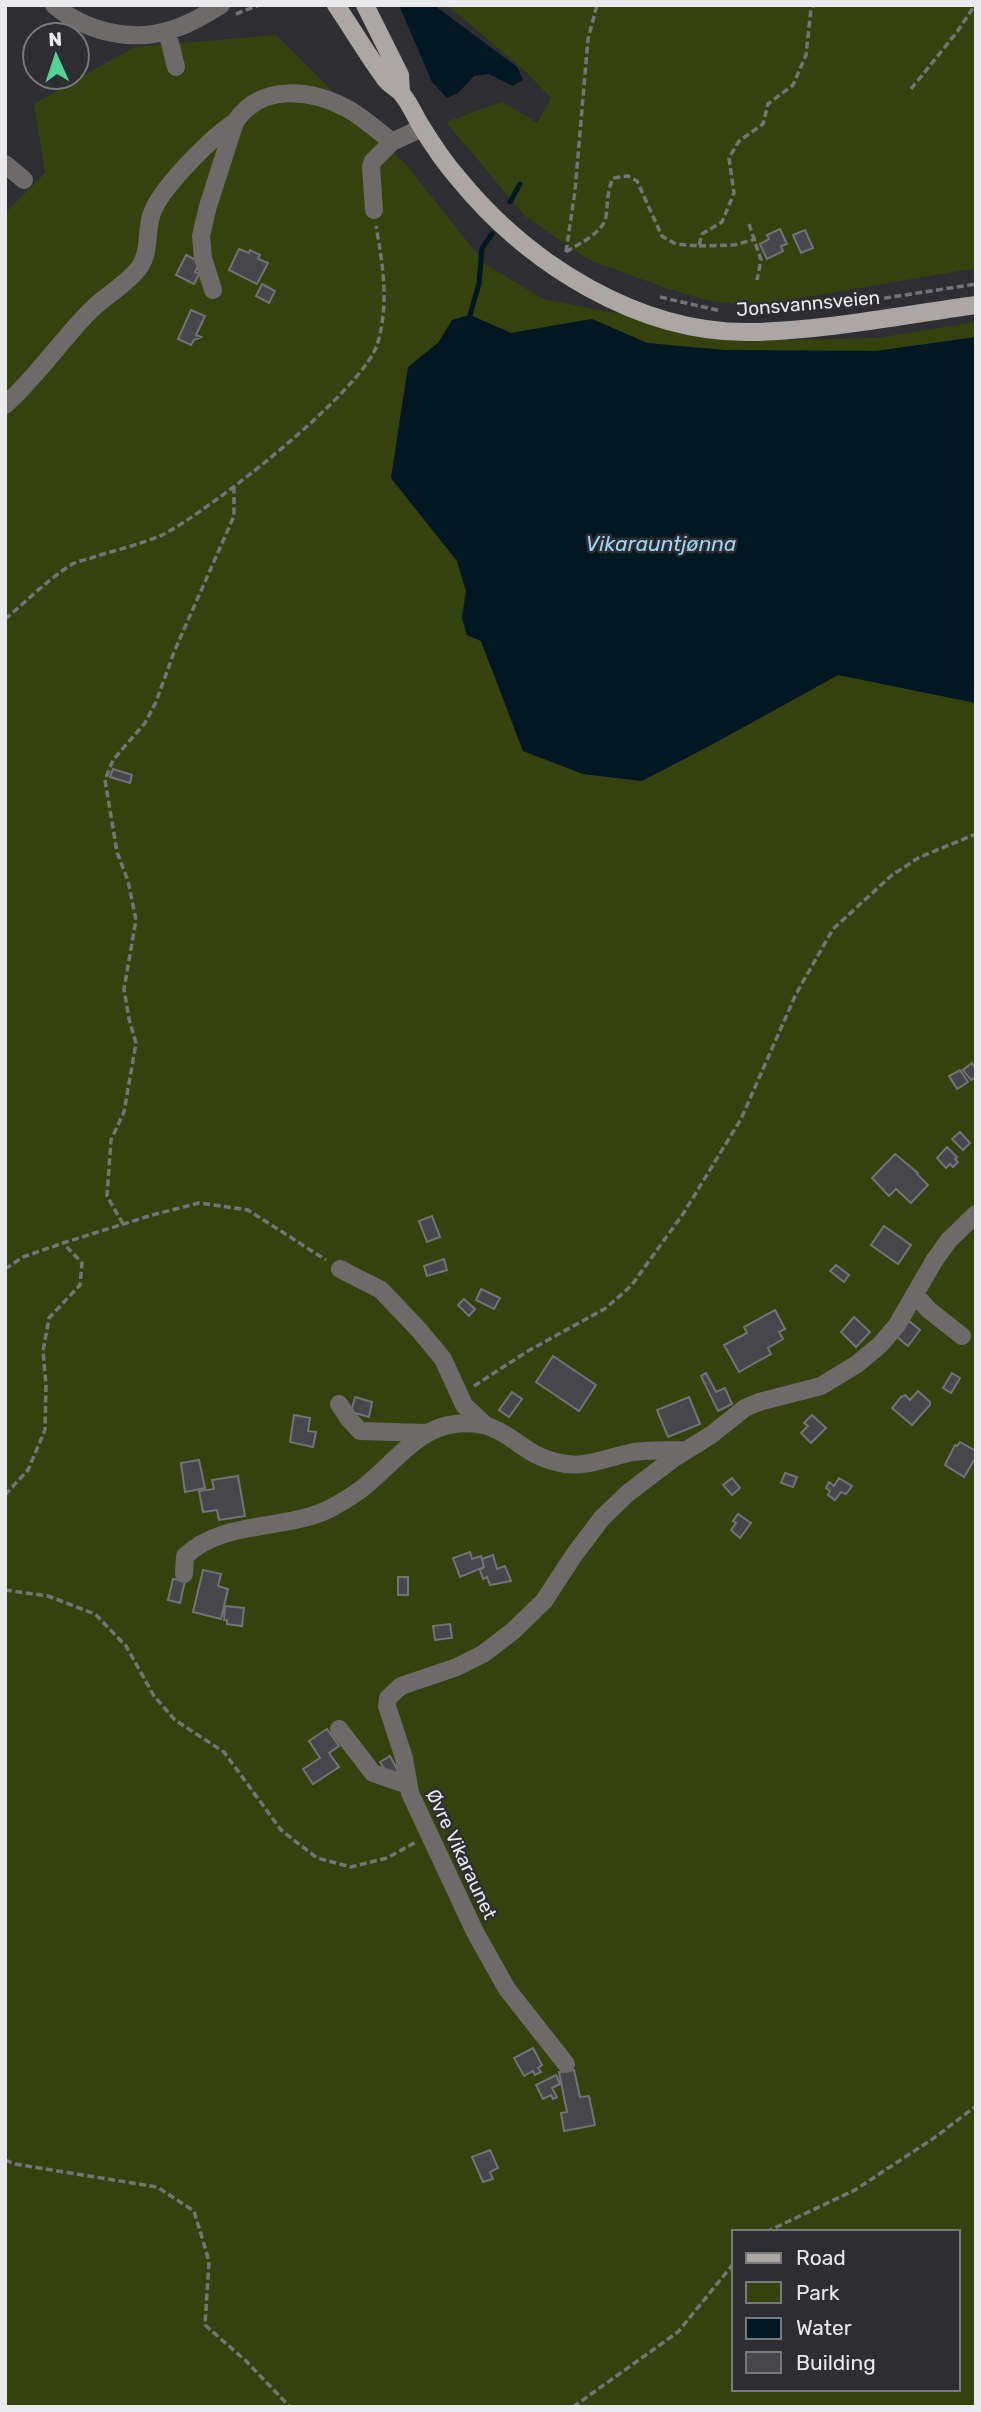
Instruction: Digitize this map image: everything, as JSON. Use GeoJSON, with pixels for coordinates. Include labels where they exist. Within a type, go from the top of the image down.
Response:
{"type":"FeatureCollection","features":[{"type":"Feature","properties":{"kind":"main road","name":"Jonsvannsveien"},"geometry":{"type":"LineString","coordinates":[[336,5],[388,82],[401,93],[458,179],[522,242],[564,273],[608,298],[647,314],[680,323],[714,330],[753,332],[830,326],[976,305]]}},
{"type":"Feature","properties":{"kind":"main road","name":"Jonsvannsveien"},"geometry":{"type":"LineString","coordinates":[[365,5],[400,75],[401,93]]}},
{"type":"Feature","properties":{"kind":"street"},"geometry":{"type":"LineString","coordinates":[[54,5],[64,13],[105,32],[137,35],[167,31],[195,20],[221,5]]}},
{"type":"Feature","properties":{"kind":"street"},"geometry":{"type":"LineString","coordinates":[[167,31],[176,67]]}},
{"type":"Feature","properties":{"kind":"street"},"geometry":{"type":"LineString","coordinates":[[5,405],[92,309],[141,266],[146,251],[150,218],[155,206],[189,165],[253,102],[268,96],[294,94],[317,97],[347,108],[391,142]]}},
{"type":"Feature","properties":{"kind":"street"},"geometry":{"type":"LineString","coordinates":[[213,290],[203,258],[201,236],[235,122]]}},
{"type":"Feature","properties":{"kind":"street"},"geometry":{"type":"LineString","coordinates":[[374,210],[371,167],[373,161],[391,142],[422,128]]}},
{"type":"Feature","properties":{"kind":"street"},"geometry":{"type":"LineString","coordinates":[[5,164],[24,180]]}},
{"type":"Feature","properties":{"kind":"street","name":"Øvre Vikaraunet"},"geometry":{"type":"LineString","coordinates":[[566,2064],[508,1989],[475,1932],[408,1785],[404,1758],[387,1706],[388,1698],[401,1686],[446,1671],[483,1654],[513,1631],[544,1601],[574,1555],[603,1518],[628,1493],[745,1408],[821,1386],[858,1364],[880,1345],[897,1325],[926,1273],[950,1240],[976,1214]]}},
{"type":"Feature","properties":{"kind":"street"},"geometry":{"type":"LineString","coordinates":[[340,1269],[381,1290],[419,1330],[449,1369],[459,1397],[484,1424]]}},
{"type":"Feature","properties":{"kind":"street"},"geometry":{"type":"LineString","coordinates":[[915,1295],[929,1310],[962,1336]]}},
{"type":"Feature","properties":{"kind":"street"},"geometry":{"type":"LineString","coordinates":[[339,1404],[360,1431],[427,1433],[456,1424],[484,1424],[500,1430],[542,1457],[569,1465],[603,1461],[634,1452],[687,1450]]}},
{"type":"Feature","properties":{"kind":"street"},"geometry":{"type":"LineString","coordinates":[[184,1574],[185,1556],[194,1547],[243,1528],[311,1517],[334,1506],[360,1490],[427,1433]]}},
{"type":"Feature","properties":{"kind":"street"},"geometry":{"type":"LineString","coordinates":[[339,1729],[373,1773],[408,1785]]}},
{"type":"Feature","properties":{"kind":"path"},"geometry":{"type":"LineString","coordinates":[[566,252],[575,191],[588,39],[597,5]]}},
{"type":"Feature","properties":{"kind":"path"},"geometry":{"type":"LineString","coordinates":[[699,246],[702,234],[722,222],[734,193],[729,158],[740,141],[763,124],[768,104],[793,85],[806,55],[811,9],[814,5]]}},
{"type":"Feature","properties":{"kind":"path"},"geometry":{"type":"LineString","coordinates":[[911,89],[975,5]]}},
{"type":"Feature","properties":{"kind":"path"},"geometry":{"type":"LineString","coordinates":[[566,252],[598,231],[606,219],[607,192],[613,178],[628,176],[636,181],[662,236],[676,244],[734,244],[755,239]]}},
{"type":"Feature","properties":{"kind":"path"},"geometry":{"type":"LineString","coordinates":[[5,619],[72,564],[160,536],[190,519],[316,418],[356,380],[378,345],[386,304],[374,210]]}},
{"type":"Feature","properties":{"kind":"path"},"geometry":{"type":"LineString","coordinates":[[749,224],[761,260],[757,280]]}},
{"type":"Feature","properties":{"kind":"path"},"geometry":{"type":"LineString","coordinates":[[556,245],[575,258]]}},
{"type":"Feature","properties":{"kind":"path"},"geometry":{"type":"LineString","coordinates":[[841,305],[976,284]]}},
{"type":"Feature","properties":{"kind":"path"},"geometry":{"type":"LineString","coordinates":[[654,295],[722,311]]}},
{"type":"Feature","properties":{"kind":"path"},"geometry":{"type":"LineString","coordinates":[[123,1224],[107,1196],[111,1140],[124,1112],[136,1043],[124,989],[136,920],[128,881],[117,852],[105,780],[113,760],[145,723],[156,702],[174,652],[234,516],[234,486]]}},
{"type":"Feature","properties":{"kind":"path"},"geometry":{"type":"LineString","coordinates":[[459,1397],[528,1351],[606,1308],[631,1286],[689,1205],[741,1119],[796,994],[833,929],[892,875],[920,857],[976,834]]}},
{"type":"Feature","properties":{"kind":"path"},"geometry":{"type":"LineString","coordinates":[[5,1269],[23,1257],[63,1243],[199,1203],[248,1210],[340,1269]]}},
{"type":"Feature","properties":{"kind":"path"},"geometry":{"type":"LineString","coordinates":[[5,1495],[28,1470],[45,1430],[46,1385],[43,1351],[49,1318],[80,1285],[82,1262],[63,1243]]}},
{"type":"Feature","properties":{"kind":"path"},"geometry":{"type":"LineString","coordinates":[[5,1590],[48,1596],[95,1614],[126,1646],[154,1696],[175,1720],[224,1752],[281,1830],[317,1858],[351,1867],[387,1858],[430,1834]]}},
{"type":"Feature","properties":{"kind":"path"},"geometry":{"type":"LineString","coordinates":[[770,2230],[855,2190],[934,2138],[976,2106]]}},
{"type":"Feature","properties":{"kind":"path"},"geometry":{"type":"LineString","coordinates":[[5,2160],[15,2164],[158,2187],[194,2211],[209,2261],[205,2325],[246,2361],[290,2407]]}},
{"type":"Feature","properties":{"kind":"path"},"geometry":{"type":"LineString","coordinates":[[573,2407],[678,2332],[732,2265]]}},
{"type":"Feature","properties":{"kind":"green space"},"geometry":{"type":"Polygon","coordinates":[[[447,5],[976,5],[976,268],[754,306],[710,301],[589,260],[525,216],[446,122],[502,102],[537,123],[551,98],[524,70],[447,5]]]}},
{"type":"Feature","properties":{"kind":"green space"},"geometry":{"type":"Polygon","coordinates":[[[276,35],[408,167],[485,264],[543,299],[626,315],[681,334],[745,341],[877,338],[976,322],[976,337],[876,351],[724,350],[647,343],[592,319],[511,333],[470,315],[452,320],[438,343],[408,367],[391,478],[457,561],[466,591],[462,618],[467,635],[481,641],[523,751],[583,774],[641,781],[838,675],[976,703],[976,2407],[5,2407],[5,213],[45,173],[34,104],[57,91],[91,91],[91,72],[134,47],[276,35]]]}},
{"type":"Feature","properties":{"kind":"water"},"geometry":{"type":"Polygon","coordinates":[[[399,5],[434,5],[517,67],[523,80],[513,86],[489,74],[474,76],[458,93],[447,98],[432,82],[399,5]]]}},
{"type":"Feature","properties":{"kind":"water","name":"Vikarauntjønna"},"geometry":{"type":"Polygon","coordinates":[[[470,315],[511,333],[592,319],[647,343],[724,350],[876,351],[976,337],[976,703],[838,675],[642,781],[583,774],[523,751],[481,641],[467,635],[462,618],[466,591],[457,561],[391,478],[408,367],[438,343],[452,320],[470,315]]]}},
{"type":"Feature","properties":{"kind":"building"},"geometry":{"type":"Polygon","coordinates":[[[780,229],[787,244],[781,246],[783,251],[767,259],[760,244],[769,239],[767,235],[780,229]]]}},
{"type":"Feature","properties":{"kind":"building"},"geometry":{"type":"Polygon","coordinates":[[[805,230],[813,248],[801,253],[793,235],[805,230]]]}},
{"type":"Feature","properties":{"kind":"building"},"geometry":{"type":"Polygon","coordinates":[[[239,249],[249,253],[250,250],[260,255],[258,259],[268,263],[257,284],[229,270],[239,249]]]}},
{"type":"Feature","properties":{"kind":"building"},"geometry":{"type":"Polygon","coordinates":[[[186,255],[200,262],[195,272],[199,274],[194,284],[176,275],[186,255]]]}},
{"type":"Feature","properties":{"kind":"building"},"geometry":{"type":"Polygon","coordinates":[[[262,284],[275,291],[269,303],[256,296],[262,284]]]}},
{"type":"Feature","properties":{"kind":"building"},"geometry":{"type":"Polygon","coordinates":[[[191,310],[205,316],[196,335],[201,337],[191,345],[178,339],[191,310]]]}},
{"type":"Feature","properties":{"kind":"building"},"geometry":{"type":"Polygon","coordinates":[[[113,769],[132,775],[130,783],[110,777],[113,769]]]}},
{"type":"Feature","properties":{"kind":"building"},"geometry":{"type":"Polygon","coordinates":[[[972,1063],[976,1069],[976,1077],[971,1080],[963,1070],[972,1063]]]}},
{"type":"Feature","properties":{"kind":"building"},"geometry":{"type":"Polygon","coordinates":[[[960,1070],[968,1082],[957,1089],[949,1076],[960,1070]]]}},
{"type":"Feature","properties":{"kind":"building"},"geometry":{"type":"Polygon","coordinates":[[[960,1132],[970,1143],[963,1150],[952,1139],[960,1132]]]}},
{"type":"Feature","properties":{"kind":"building"},"geometry":{"type":"Polygon","coordinates":[[[947,1147],[957,1157],[955,1159],[958,1162],[953,1167],[950,1164],[946,1168],[937,1158],[947,1147]]]}},
{"type":"Feature","properties":{"kind":"building"},"geometry":{"type":"Polygon","coordinates":[[[895,1154],[928,1185],[911,1203],[896,1189],[889,1196],[872,1178],[895,1154]]]}},
{"type":"Feature","properties":{"kind":"building"},"geometry":{"type":"Polygon","coordinates":[[[432,1216],[440,1237],[427,1242],[419,1221],[432,1216]]]}},
{"type":"Feature","properties":{"kind":"building"},"geometry":{"type":"Polygon","coordinates":[[[884,1226],[911,1245],[898,1264],[871,1245],[884,1226]]]}},
{"type":"Feature","properties":{"kind":"building"},"geometry":{"type":"Polygon","coordinates":[[[444,1259],[447,1270],[427,1276],[424,1266],[444,1259]]]}},
{"type":"Feature","properties":{"kind":"building"},"geometry":{"type":"Polygon","coordinates":[[[836,1265],[849,1275],[844,1282],[830,1271],[836,1265]]]}},
{"type":"Feature","properties":{"kind":"building"},"geometry":{"type":"Polygon","coordinates":[[[481,1289],[500,1298],[494,1309],[476,1300],[481,1289]]]}},
{"type":"Feature","properties":{"kind":"building"},"geometry":{"type":"Polygon","coordinates":[[[464,1299],[475,1309],[469,1316],[458,1305],[464,1299]]]}},
{"type":"Feature","properties":{"kind":"building"},"geometry":{"type":"Polygon","coordinates":[[[775,1310],[785,1329],[779,1332],[783,1339],[768,1348],[771,1354],[739,1372],[724,1345],[747,1333],[744,1327],[775,1310]]]}},
{"type":"Feature","properties":{"kind":"building"},"geometry":{"type":"Polygon","coordinates":[[[854,1317],[870,1332],[856,1347],[841,1332],[854,1317]]]}},
{"type":"Feature","properties":{"kind":"building"},"geometry":{"type":"Polygon","coordinates":[[[909,1321],[920,1330],[908,1346],[897,1337],[909,1321]]]}},
{"type":"Feature","properties":{"kind":"building"},"geometry":{"type":"Polygon","coordinates":[[[553,1356],[596,1385],[579,1411],[536,1382],[553,1356]]]}},
{"type":"Feature","properties":{"kind":"building"},"geometry":{"type":"Polygon","coordinates":[[[706,1373],[716,1392],[725,1388],[732,1404],[718,1411],[701,1376],[706,1373]]]}},
{"type":"Feature","properties":{"kind":"building"},"geometry":{"type":"Polygon","coordinates":[[[952,1373],[960,1378],[951,1393],[943,1388],[952,1373]]]}},
{"type":"Feature","properties":{"kind":"building"},"geometry":{"type":"Polygon","coordinates":[[[918,1391],[930,1405],[912,1425],[892,1408],[901,1397],[905,1395],[910,1400],[918,1391]]]}},
{"type":"Feature","properties":{"kind":"building"},"geometry":{"type":"Polygon","coordinates":[[[512,1392],[522,1399],[509,1417],[499,1410],[512,1392]]]}},
{"type":"Feature","properties":{"kind":"building"},"geometry":{"type":"Polygon","coordinates":[[[355,1397],[372,1402],[369,1417],[351,1412],[355,1397]]]}},
{"type":"Feature","properties":{"kind":"building"},"geometry":{"type":"Polygon","coordinates":[[[689,1397],[700,1424],[668,1437],[657,1410],[689,1397]]]}},
{"type":"Feature","properties":{"kind":"building"},"geometry":{"type":"Polygon","coordinates":[[[294,1415],[310,1418],[308,1431],[316,1432],[313,1447],[290,1442],[294,1415]]]}},
{"type":"Feature","properties":{"kind":"building"},"geometry":{"type":"Polygon","coordinates":[[[812,1415],[826,1428],[811,1443],[801,1433],[808,1426],[804,1423],[812,1415]]]}},
{"type":"Feature","properties":{"kind":"building"},"geometry":{"type":"Polygon","coordinates":[[[960,1442],[976,1451],[976,1457],[964,1477],[945,1465],[955,1445],[960,1442]]]}},
{"type":"Feature","properties":{"kind":"building"},"geometry":{"type":"Polygon","coordinates":[[[199,1460],[205,1488],[185,1492],[181,1463],[199,1460]]]}},
{"type":"Feature","properties":{"kind":"building"},"geometry":{"type":"Polygon","coordinates":[[[785,1473],[797,1477],[793,1487],[781,1483],[785,1473]]]}},
{"type":"Feature","properties":{"kind":"building"},"geometry":{"type":"Polygon","coordinates":[[[238,1476],[245,1516],[219,1520],[217,1510],[203,1512],[199,1491],[214,1489],[212,1480],[238,1476]]]}},
{"type":"Feature","properties":{"kind":"building"},"geometry":{"type":"Polygon","coordinates":[[[732,1478],[740,1488],[732,1495],[723,1485],[732,1478]]]}},
{"type":"Feature","properties":{"kind":"building"},"geometry":{"type":"Polygon","coordinates":[[[839,1478],[852,1486],[846,1494],[841,1492],[835,1500],[828,1495],[830,1491],[826,1488],[829,1482],[834,1486],[839,1478]]]}},
{"type":"Feature","properties":{"kind":"building"},"geometry":{"type":"Polygon","coordinates":[[[738,1514],[751,1523],[740,1538],[731,1530],[738,1514]]]}},
{"type":"Feature","properties":{"kind":"building"},"geometry":{"type":"Polygon","coordinates":[[[470,1552],[472,1559],[481,1556],[484,1567],[460,1577],[453,1558],[470,1552]]]}},
{"type":"Feature","properties":{"kind":"building"},"geometry":{"type":"Polygon","coordinates":[[[493,1555],[497,1569],[505,1566],[511,1581],[490,1585],[487,1577],[483,1579],[480,1570],[484,1567],[482,1559],[493,1555]]]}},
{"type":"Feature","properties":{"kind":"building"},"geometry":{"type":"Polygon","coordinates":[[[203,1570],[221,1574],[218,1586],[228,1589],[221,1619],[193,1612],[203,1570]]]}},
{"type":"Feature","properties":{"kind":"building"},"geometry":{"type":"Polygon","coordinates":[[[398,1577],[408,1577],[408,1595],[398,1595],[398,1577]]]}},
{"type":"Feature","properties":{"kind":"building"},"geometry":{"type":"Polygon","coordinates":[[[173,1579],[185,1581],[180,1603],[168,1600],[173,1579]]]}},
{"type":"Feature","properties":{"kind":"building"},"geometry":{"type":"Polygon","coordinates":[[[225,1606],[244,1608],[242,1626],[227,1624],[227,1620],[224,1620],[225,1606]]]}},
{"type":"Feature","properties":{"kind":"building"},"geometry":{"type":"Polygon","coordinates":[[[450,1624],[452,1638],[435,1640],[433,1626],[450,1624]]]}},
{"type":"Feature","properties":{"kind":"building"},"geometry":{"type":"Polygon","coordinates":[[[327,1729],[339,1746],[329,1753],[339,1767],[313,1784],[303,1769],[320,1758],[309,1741],[327,1729]]]}},
{"type":"Feature","properties":{"kind":"building"},"geometry":{"type":"Polygon","coordinates":[[[390,1756],[398,1771],[389,1776],[380,1762],[390,1756]]]}},
{"type":"Feature","properties":{"kind":"building"},"geometry":{"type":"Polygon","coordinates":[[[533,2048],[542,2065],[538,2068],[541,2072],[535,2075],[533,2071],[524,2076],[514,2058],[533,2048]]]}},
{"type":"Feature","properties":{"kind":"building"},"geometry":{"type":"Polygon","coordinates":[[[574,2070],[580,2097],[589,2096],[595,2125],[564,2131],[561,2113],[567,2112],[559,2072],[574,2070]]]}},
{"type":"Feature","properties":{"kind":"building"},"geometry":{"type":"Polygon","coordinates":[[[556,2075],[560,2084],[552,2088],[557,2097],[553,2099],[551,2095],[543,2099],[536,2085],[556,2075]]]}},
{"type":"Feature","properties":{"kind":"building"},"geometry":{"type":"Polygon","coordinates":[[[490,2150],[498,2168],[490,2172],[493,2179],[483,2182],[472,2157],[490,2150]]]}},
{"type":"Feature","properties":{"kind":"waterway"},"geometry":{"type":"LineString","coordinates":[[510,202],[520,184]]}},
{"type":"Feature","properties":{"kind":"waterway"},"geometry":{"type":"LineString","coordinates":[[470,315],[479,284],[482,248],[492,234]]}}]}
